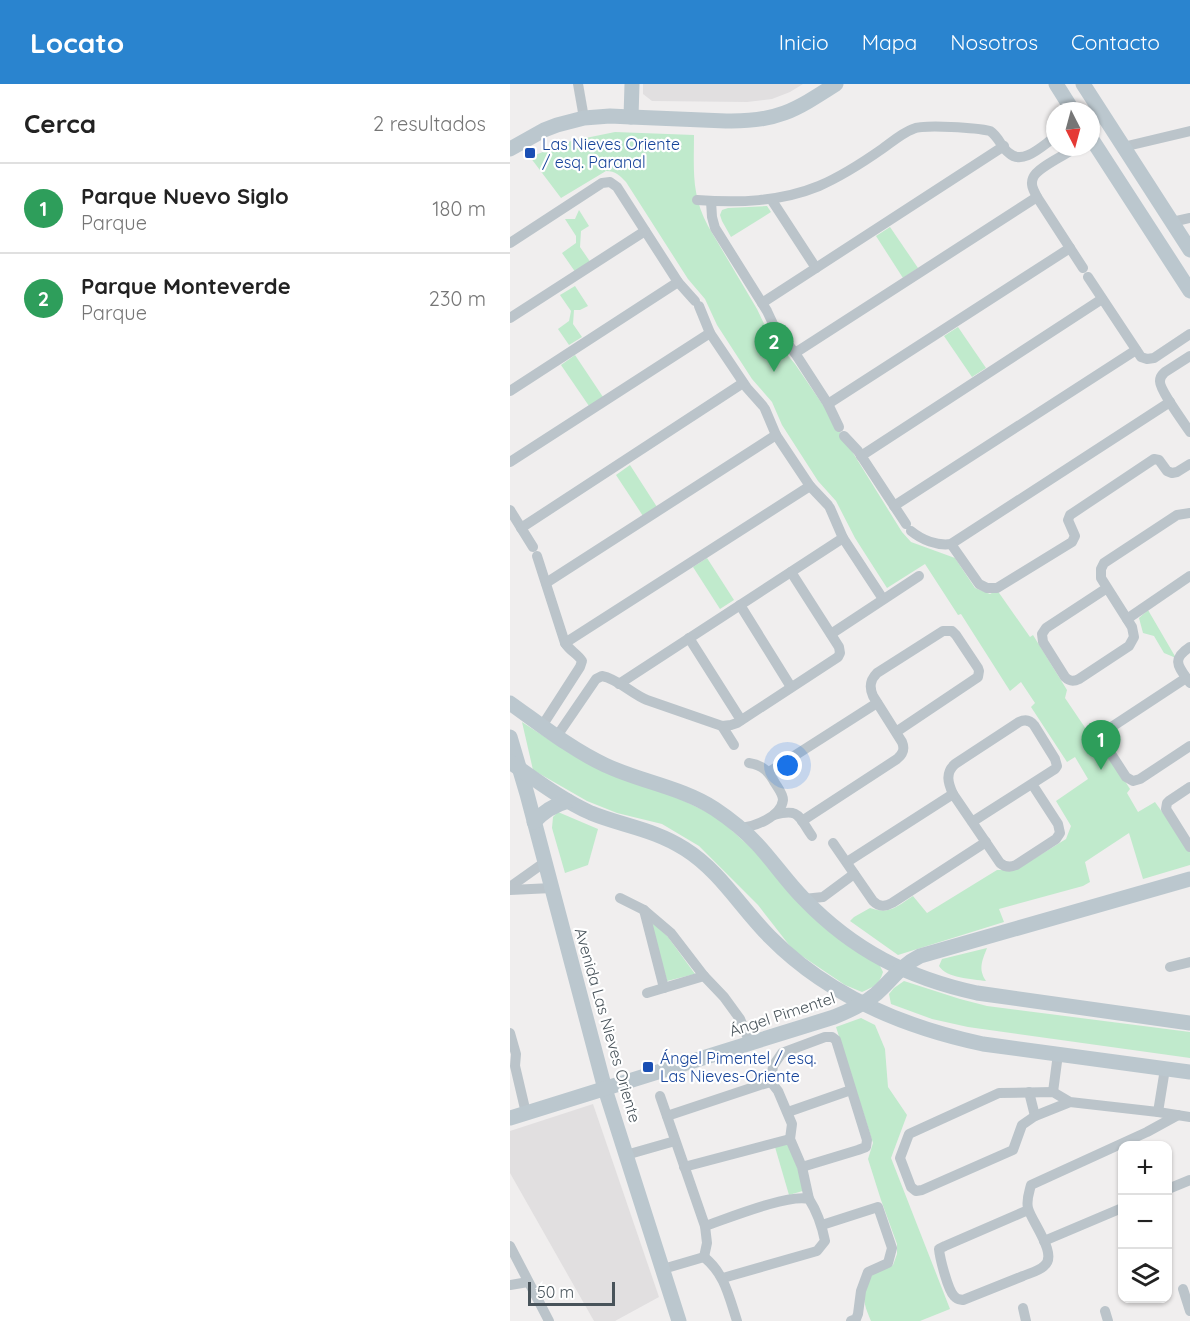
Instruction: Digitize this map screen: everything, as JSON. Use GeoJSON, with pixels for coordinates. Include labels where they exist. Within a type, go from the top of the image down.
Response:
{"type":"FeatureCollection","features":[{"type":"Feature","properties":{"kind":"street"},"geometry":{"type":"LineString","coordinates":[[578,84],[584,118]]}},
{"type":"Feature","properties":{"kind":"street"},"geometry":{"type":"LineString","coordinates":[[631,117],[632,84]]}},
{"type":"Feature","properties":{"kind":"street"},"geometry":{"type":"LineString","coordinates":[[510,149],[544,130],[584,118],[610,116],[726,121],[765,119],[802,106],[836,84]]}},
{"type":"Feature","properties":{"kind":"street"},"geometry":{"type":"LineString","coordinates":[[1056,84],[1067,102]]}},
{"type":"Feature","properties":{"kind":"street"},"geometry":{"type":"LineString","coordinates":[[1083,84],[1190,250]]}},
{"type":"Feature","properties":{"kind":"street"},"geometry":{"type":"LineString","coordinates":[[697,200],[741,202],[771,199],[802,192],[853,169],[917,127],[986,130],[997,136],[1011,155],[1022,158],[1046,143]]}},
{"type":"Feature","properties":{"kind":"street"},"geometry":{"type":"LineString","coordinates":[[1123,147],[1190,131]]}},
{"type":"Feature","properties":{"kind":"street"},"geometry":{"type":"LineString","coordinates":[[762,303],[1004,146]]}},
{"type":"Feature","properties":{"kind":"street"},"geometry":{"type":"LineString","coordinates":[[1100,152],[1190,291]]}},
{"type":"Feature","properties":{"kind":"street"},"geometry":{"type":"LineString","coordinates":[[1063,156],[1035,174],[1032,185],[1037,197],[1136,350],[1144,358],[1154,358],[1190,334]]}},
{"type":"Feature","properties":{"kind":"street"},"geometry":{"type":"LineString","coordinates":[[510,243],[602,183],[607,181],[613,183],[678,282],[697,303],[710,333],[743,383],[764,407],[776,435],[810,486],[829,507],[843,538],[883,599]]}},
{"type":"Feature","properties":{"kind":"street"},"geometry":{"type":"LineString","coordinates":[[795,353],[1037,197]]}},
{"type":"Feature","properties":{"kind":"street"},"geometry":{"type":"LineString","coordinates":[[771,199],[816,268]]}},
{"type":"Feature","properties":{"kind":"street"},"geometry":{"type":"LineString","coordinates":[[711,201],[712,217],[718,233],[762,303],[775,329],[795,353],[828,404],[842,431],[909,528],[920,537],[943,545],[951,544],[1170,402]]}},
{"type":"Feature","properties":{"kind":"street"},"geometry":{"type":"LineString","coordinates":[[1172,222],[1190,218]]}},
{"type":"Feature","properties":{"kind":"street"},"geometry":{"type":"LineString","coordinates":[[510,318],[645,231]]}},
{"type":"Feature","properties":{"kind":"street"},"geometry":{"type":"LineString","coordinates":[[828,404],[1070,248]]}},
{"type":"Feature","properties":{"kind":"street"},"geometry":{"type":"LineString","coordinates":[[510,391],[678,282]]}},
{"type":"Feature","properties":{"kind":"street"},"geometry":{"type":"LineString","coordinates":[[861,456],[1102,299]]}},
{"type":"Feature","properties":{"kind":"street"},"geometry":{"type":"LineString","coordinates":[[510,462],[710,333]]}},
{"type":"Feature","properties":{"kind":"street"},"geometry":{"type":"LineString","coordinates":[[894,506],[1136,350]]}},
{"type":"Feature","properties":{"kind":"street"},"geometry":{"type":"LineString","coordinates":[[1190,356],[1165,372],[1160,379],[1161,387],[1190,432]]}},
{"type":"Feature","properties":{"kind":"street"},"geometry":{"type":"LineString","coordinates":[[521,528],[743,383]]}},
{"type":"Feature","properties":{"kind":"street"},"geometry":{"type":"LineString","coordinates":[[546,584],[776,435]]}},
{"type":"Feature","properties":{"kind":"street"},"geometry":{"type":"LineString","coordinates":[[951,544],[979,584],[987,588],[997,588],[1072,542],[1076,536],[1068,520],[1070,514],[1154,459],[1159,460],[1167,471],[1172,473],[1190,464]]}},
{"type":"Feature","properties":{"kind":"street"},"geometry":{"type":"LineString","coordinates":[[565,643],[810,486]]}},
{"type":"Feature","properties":{"kind":"street"},"geometry":{"type":"LineString","coordinates":[[510,510],[535,552],[565,643],[581,659],[582,664],[542,726]]}},
{"type":"Feature","properties":{"kind":"street"},"geometry":{"type":"LineString","coordinates":[[1107,588],[1043,631],[1043,642],[1067,679],[1072,681],[1079,679],[1132,642],[1134,634],[1132,627],[1101,578],[1100,573],[1104,563],[1178,514],[1190,513]]}},
{"type":"Feature","properties":{"kind":"street"},"geometry":{"type":"LineString","coordinates":[[619,684],[843,538]]}},
{"type":"Feature","properties":{"kind":"street"},"geometry":{"type":"LineString","coordinates":[[557,736],[596,679],[602,676],[647,700],[722,726],[741,720],[840,655],[840,650],[831,634],[791,572]]}},
{"type":"Feature","properties":{"kind":"street"},"geometry":{"type":"LineString","coordinates":[[831,634],[919,576]]}},
{"type":"Feature","properties":{"kind":"street"},"geometry":{"type":"LineString","coordinates":[[1127,619],[1190,576]]}},
{"type":"Feature","properties":{"kind":"street"},"geometry":{"type":"LineString","coordinates":[[740,605],[791,687]]}},
{"type":"Feature","properties":{"kind":"street"},"geometry":{"type":"LineString","coordinates":[[802,821],[900,757],[904,748],[902,742],[873,696],[870,688],[872,680],[874,676],[943,631],[954,632],[978,668],[978,677],[896,732]]}},
{"type":"Feature","properties":{"kind":"street"},"geometry":{"type":"LineString","coordinates":[[689,638],[741,720]]}},
{"type":"Feature","properties":{"kind":"street"},"geometry":{"type":"LineString","coordinates":[[1190,647],[1180,655],[1178,661],[1188,681],[1107,730],[1103,736],[1104,743],[1126,777],[1133,781],[1140,779],[1190,746]]}},
{"type":"Feature","properties":{"kind":"street"},"geometry":{"type":"LineString","coordinates":[[769,772],[877,703]]}},
{"type":"Feature","properties":{"kind":"street"},"geometry":{"type":"LineString","coordinates":[[510,704],[572,747],[605,765],[664,785],[697,799],[719,812],[757,843],[819,914],[855,943],[900,969],[945,985],[985,995],[1190,1023]]}},
{"type":"Feature","properties":{"kind":"street"},"geometry":{"type":"LineString","coordinates":[[972,822],[1055,769],[1057,762],[1032,723],[1025,720],[952,766],[948,777],[953,794],[972,822],[986,842],[1000,863],[1003,865],[1010,867],[1017,865],[1059,836],[1060,827],[1032,784]]}},
{"type":"Feature","properties":{"kind":"street"},"geometry":{"type":"LineString","coordinates":[[722,726],[734,745]]}},
{"type":"Feature","properties":{"kind":"street","name":"Avenida Las Nieves Oriente"},"geometry":{"type":"LineString","coordinates":[[510,737],[515,765],[534,822],[605,1089],[679,1321]]}},
{"type":"Feature","properties":{"kind":"street"},"geometry":{"type":"LineString","coordinates":[[740,828],[761,824],[782,805],[783,799],[769,772],[759,765],[749,763]]}},
{"type":"Feature","properties":{"kind":"street"},"geometry":{"type":"LineString","coordinates":[[515,765],[568,801],[592,813],[654,832],[690,852],[716,874],[755,921],[784,951],[818,979],[861,1004],[908,1023],[958,1039],[1190,1072]]}},
{"type":"Feature","properties":{"kind":"street"},"geometry":{"type":"LineString","coordinates":[[1190,787],[1167,803],[1166,809],[1190,847]]}},
{"type":"Feature","properties":{"kind":"street"},"geometry":{"type":"LineString","coordinates":[[847,862],[953,794]]}},
{"type":"Feature","properties":{"kind":"street"},"geometry":{"type":"LineString","coordinates":[[534,822],[550,808],[568,801]]}},
{"type":"Feature","properties":{"kind":"street"},"geometry":{"type":"LineString","coordinates":[[773,815],[787,811],[796,814],[812,836]]}},
{"type":"Feature","properties":{"kind":"street"},"geometry":{"type":"LineString","coordinates":[[757,843],[761,824]]}},
{"type":"Feature","properties":{"kind":"street"},"geometry":{"type":"LineString","coordinates":[[833,843],[873,901],[885,906],[986,842]]}},
{"type":"Feature","properties":{"kind":"street"},"geometry":{"type":"LineString","coordinates":[[510,889],[545,862]]}},
{"type":"Feature","properties":{"kind":"street"},"geometry":{"type":"LineString","coordinates":[[804,899],[823,897],[854,874]]}},
{"type":"Feature","properties":{"kind":"street","name":"Ángel Pimentel"},"geometry":{"type":"LineString","coordinates":[[510,1118],[834,1017],[876,994],[911,960],[928,953],[1190,879]]}},
{"type":"Feature","properties":{"kind":"street"},"geometry":{"type":"LineString","coordinates":[[510,889],[552,888]]}},
{"type":"Feature","properties":{"kind":"street"},"geometry":{"type":"LineString","coordinates":[[819,914],[823,897]]}},
{"type":"Feature","properties":{"kind":"street"},"geometry":{"type":"LineString","coordinates":[[620,898],[644,910],[671,933],[740,1019],[750,1043]]}},
{"type":"Feature","properties":{"kind":"street"},"geometry":{"type":"LineString","coordinates":[[644,910],[664,988]]}},
{"type":"Feature","properties":{"kind":"street"},"geometry":{"type":"LineString","coordinates":[[1170,967],[1190,962]]}},
{"type":"Feature","properties":{"kind":"street"},"geometry":{"type":"LineString","coordinates":[[647,993],[704,976]]}},
{"type":"Feature","properties":{"kind":"street"},"geometry":{"type":"LineString","coordinates":[[510,1033],[516,1054],[512,1064],[526,1113]]}},
{"type":"Feature","properties":{"kind":"street"},"geometry":{"type":"LineString","coordinates":[[723,1278],[817,1251],[825,1242],[822,1225],[809,1199],[802,1167],[790,1138],[792,1124],[788,1112],[771,1082],[773,1066],[782,1053],[825,1037],[832,1037],[836,1040],[867,1140],[866,1147],[802,1167]]}},
{"type":"Feature","properties":{"kind":"street"},"geometry":{"type":"LineString","coordinates":[[1053,1092],[1058,1054]]}},
{"type":"Feature","properties":{"kind":"street"},"geometry":{"type":"LineString","coordinates":[[1147,1132],[1165,1069]]}},
{"type":"Feature","properties":{"kind":"street"},"geometry":{"type":"LineString","coordinates":[[667,1116],[771,1082]]}},
{"type":"Feature","properties":{"kind":"street"},"geometry":{"type":"LineString","coordinates":[[788,1112],[851,1090]]}},
{"type":"Feature","properties":{"kind":"street"},"geometry":{"type":"LineString","coordinates":[[1029,1092],[1035,1116]]}},
{"type":"Feature","properties":{"kind":"street"},"geometry":{"type":"LineString","coordinates":[[1070,1102],[1035,1116],[1022,1125],[1013,1150],[922,1190],[916,1191],[910,1187],[900,1158],[909,1134],[999,1093],[1053,1092],[1070,1102],[1190,1117]]}},
{"type":"Feature","properties":{"kind":"street"},"geometry":{"type":"LineString","coordinates":[[660,1096],[705,1226],[707,1244],[704,1257]]}},
{"type":"Feature","properties":{"kind":"street"},"geometry":{"type":"LineString","coordinates":[[1028,1210],[939,1250],[952,1294],[963,1300],[1043,1268],[1048,1263],[1049,1256],[1044,1241],[1028,1210],[1027,1199],[1031,1185],[1147,1132],[1178,1115]]}},
{"type":"Feature","properties":{"kind":"street"},"geometry":{"type":"LineString","coordinates":[[684,1167],[790,1138]]}},
{"type":"Feature","properties":{"kind":"street"},"geometry":{"type":"LineString","coordinates":[[627,1155],[675,1141]]}},
{"type":"Feature","properties":{"kind":"street"},"geometry":{"type":"LineString","coordinates":[[1172,1187],[1190,1180]]}},
{"type":"Feature","properties":{"kind":"street"},"geometry":{"type":"LineString","coordinates":[[705,1226],[794,1198],[809,1199]]}},
{"type":"Feature","properties":{"kind":"street"},"geometry":{"type":"LineString","coordinates":[[822,1225],[878,1207],[891,1248],[888,1263],[868,1272],[861,1291],[858,1314],[856,1319],[851,1321]]}},
{"type":"Feature","properties":{"kind":"street"},"geometry":{"type":"LineString","coordinates":[[1044,1241],[1118,1210]]}},
{"type":"Feature","properties":{"kind":"street"},"geometry":{"type":"LineString","coordinates":[[510,1246],[549,1321]]}},
{"type":"Feature","properties":{"kind":"street"},"geometry":{"type":"LineString","coordinates":[[663,1269],[704,1257]]}},
{"type":"Feature","properties":{"kind":"street"},"geometry":{"type":"LineString","coordinates":[[704,1257],[714,1265],[723,1278],[737,1321]]}},
{"type":"Feature","properties":{"kind":"street"},"geometry":{"type":"LineString","coordinates":[[510,1285],[528,1281]]}},
{"type":"Feature","properties":{"kind":"street"},"geometry":{"type":"LineString","coordinates":[[1183,1289],[1190,1311]]}},
{"type":"Feature","properties":{"kind":"street"},"geometry":{"type":"LineString","coordinates":[[1023,1308],[1026,1321]]}},
{"type":"Feature","properties":{"kind":"shaded area"},"geometry":{"type":"Polygon","coordinates":[[[643,84],[803,84],[772,99],[747,102],[652,101],[643,94],[643,84]]]}},
{"type":"Feature","properties":{"kind":"shaded area"},"geometry":{"type":"Polygon","coordinates":[[[593,1104],[659,1297],[615,1321],[594,1321],[510,1173],[510,1131],[593,1104]]]}},
{"type":"Feature","properties":{"kind":"green space"},"geometry":{"type":"Polygon","coordinates":[[[615,132],[694,135],[696,192],[708,226],[768,332],[795,364],[827,411],[902,532],[911,542],[955,558],[975,588],[990,594],[997,590],[1030,637],[1033,635],[1067,690],[1065,698],[1088,732],[1093,730],[1130,789],[1127,793],[1138,812],[1155,802],[1190,851],[1190,865],[1143,879],[1129,833],[1085,862],[1090,882],[1083,886],[999,909],[1004,922],[898,955],[850,921],[870,908],[888,910],[913,896],[927,913],[997,870],[1019,868],[1066,839],[1071,826],[1056,801],[1088,779],[1075,757],[1067,762],[1031,707],[1035,703],[1021,682],[1010,691],[961,614],[958,615],[925,564],[887,588],[855,538],[836,501],[818,481],[782,425],[772,402],[752,379],[717,325],[705,299],[688,279],[626,182],[619,175],[606,171],[561,198],[530,157],[571,141],[615,132]]]}},
{"type":"Feature","properties":{"kind":"green space"},"geometry":{"type":"Polygon","coordinates":[[[767,206],[771,212],[731,237],[720,215],[722,210],[728,208],[767,206]]]}},
{"type":"Feature","properties":{"kind":"green space"},"geometry":{"type":"Polygon","coordinates":[[[579,210],[589,226],[581,231],[580,247],[591,263],[576,273],[562,253],[576,243],[576,236],[565,219],[575,219],[579,210]]]}},
{"type":"Feature","properties":{"kind":"green space"},"geometry":{"type":"Polygon","coordinates":[[[890,227],[918,268],[903,278],[876,236],[890,227]]]}},
{"type":"Feature","properties":{"kind":"green space"},"geometry":{"type":"Polygon","coordinates":[[[575,286],[588,306],[574,310],[573,324],[582,337],[569,345],[558,329],[569,321],[571,311],[560,295],[575,286]]]}},
{"type":"Feature","properties":{"kind":"green space"},"geometry":{"type":"Polygon","coordinates":[[[958,327],[986,368],[972,377],[944,336],[958,327]]]}},
{"type":"Feature","properties":{"kind":"green space"},"geometry":{"type":"Polygon","coordinates":[[[575,355],[603,397],[589,406],[561,365],[575,355]]]}},
{"type":"Feature","properties":{"kind":"green space"},"geometry":{"type":"Polygon","coordinates":[[[630,465],[657,507],[643,516],[616,475],[630,465]]]}},
{"type":"Feature","properties":{"kind":"green space"},"geometry":{"type":"Polygon","coordinates":[[[707,558],[734,600],[720,609],[693,567],[707,558]]]}},
{"type":"Feature","properties":{"kind":"green space"},"geometry":{"type":"Polygon","coordinates":[[[1148,610],[1176,658],[1164,653],[1154,636],[1143,633],[1139,618],[1148,610]]]}},
{"type":"Feature","properties":{"kind":"green space"},"geometry":{"type":"Polygon","coordinates":[[[522,722],[574,756],[680,799],[717,817],[879,964],[883,972],[880,980],[862,992],[845,985],[793,950],[758,905],[699,846],[662,824],[617,813],[587,801],[533,770],[522,722]]]}},
{"type":"Feature","properties":{"kind":"green space"},"geometry":{"type":"Polygon","coordinates":[[[558,812],[598,829],[588,865],[565,873],[552,828],[553,817],[558,812]]]}},
{"type":"Feature","properties":{"kind":"green space"},"geometry":{"type":"Polygon","coordinates":[[[650,920],[668,937],[695,974],[667,981],[650,920]]]}},
{"type":"Feature","properties":{"kind":"green space"},"geometry":{"type":"Polygon","coordinates":[[[987,948],[981,969],[986,981],[953,975],[939,966],[942,959],[987,948]]]}},
{"type":"Feature","properties":{"kind":"green space"},"geometry":{"type":"Polygon","coordinates":[[[904,981],[987,1006],[1190,1032],[1190,1058],[968,1027],[932,1019],[891,1004],[889,994],[904,981]]]}},
{"type":"Feature","properties":{"kind":"green space"},"geometry":{"type":"Polygon","coordinates":[[[861,1018],[875,1025],[885,1049],[888,1087],[907,1115],[891,1158],[950,1309],[920,1321],[871,1321],[865,1303],[866,1288],[871,1275],[893,1265],[897,1254],[897,1244],[868,1159],[873,1143],[836,1027],[861,1018]]]}},
{"type":"Feature","properties":{"kind":"green space"},"geometry":{"type":"Polygon","coordinates":[[[788,1144],[806,1190],[789,1195],[775,1147],[788,1144]]]}},
{"type":"Feature","properties":{"kind":"place","name":"Las Nieves Oriente / esq. Paranal"},"geometry":{"type":"Point","coordinates":[530,153]}},
{"type":"Feature","properties":{"kind":"place","name":"Parque Monteverde"},"geometry":{"type":"Point","coordinates":[774,372]}},
{"type":"Feature","properties":{"kind":"place","name":"Parque Nuevo Siglo"},"geometry":{"type":"Point","coordinates":[1101,770]}},
{"type":"Feature","properties":{"kind":"place","name":"Ángel Pimentel / esq. Las Nieves-Oriente"},"geometry":{"type":"Point","coordinates":[648,1067]}}]}
